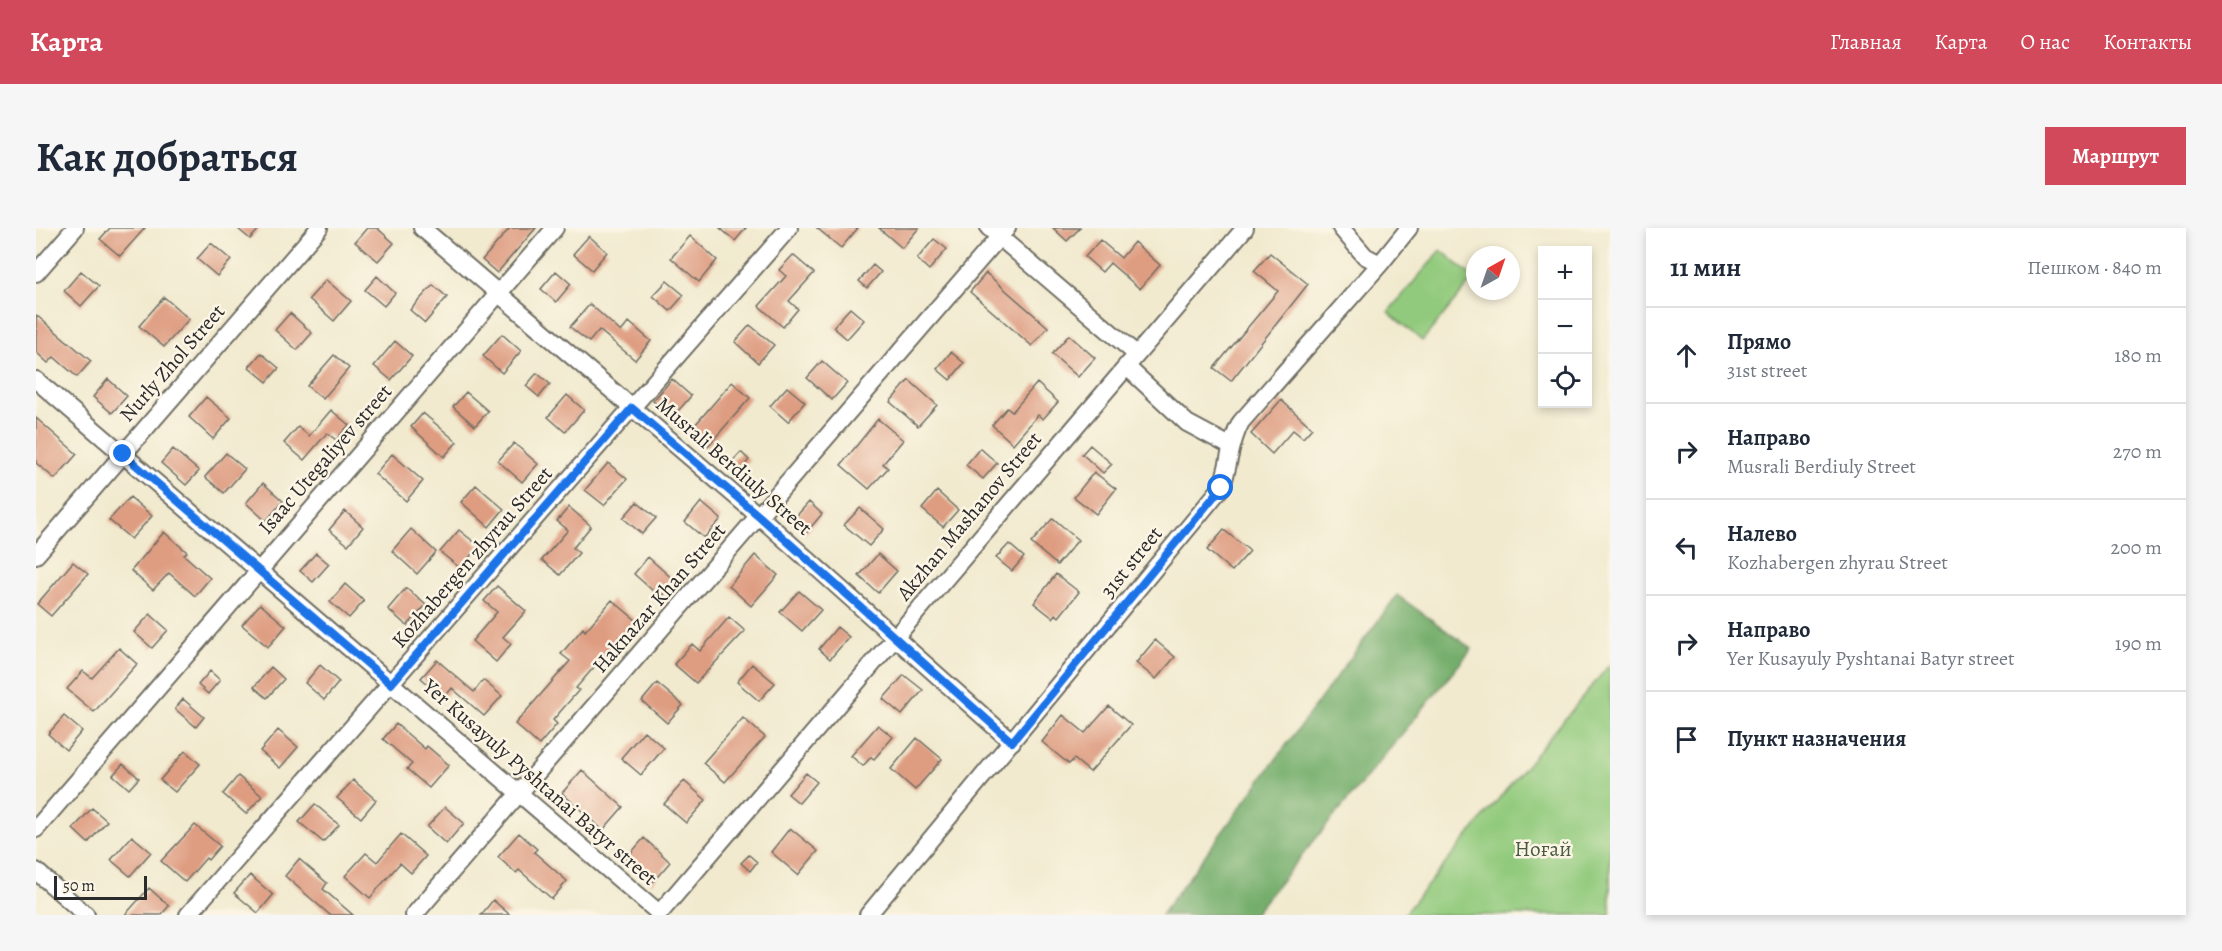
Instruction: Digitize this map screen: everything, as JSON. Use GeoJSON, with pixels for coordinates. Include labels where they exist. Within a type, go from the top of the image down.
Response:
{"type":"FeatureCollection","features":[{"type":"Feature","properties":{"kind":"street"},"geometry":{"type":"LineString","coordinates":[[36,273],[75,228]]}},
{"type":"Feature","properties":{"kind":"street","name":"Nurly Zhol Street"},"geometry":{"type":"LineString","coordinates":[[36,555],[319,228]]}},
{"type":"Feature","properties":{"kind":"street","name":"Musrali Berdiuly Street"},"geometry":{"type":"LineString","coordinates":[[422,228],[759,516],[1012,742]]}},
{"type":"Feature","properties":{"kind":"street","name":"Isaac Utegaliyev street"},"geometry":{"type":"LineString","coordinates":[[36,829],[555,228]]}},
{"type":"Feature","properties":{"kind":"street","name":"Kozhabergen zhyrau Street"},"geometry":{"type":"LineString","coordinates":[[189,915],[789,228]]}},
{"type":"Feature","properties":{"kind":"street","name":"Akzhan Mashanov Street"},"geometry":{"type":"LineString","coordinates":[[659,914],[1245,228]]}},
{"type":"Feature","properties":{"kind":"street"},"geometry":{"type":"LineString","coordinates":[[1341,228],[1365,256],[1380,264]]}},
{"type":"Feature","properties":{"kind":"street","name":"31st street"},"geometry":{"type":"LineString","coordinates":[[868,915],[1221,488],[1228,471],[1230,446],[1241,422],[1380,264],[1408,228]]}},
{"type":"Feature","properties":{"kind":"street"},"geometry":{"type":"LineString","coordinates":[[998,231],[1131,360],[1187,423],[1230,446]]}},
{"type":"Feature","properties":{"kind":"street","name":"Haknazar Khan Street"},"geometry":{"type":"LineString","coordinates":[[414,915],[759,516],[998,231]]}},
{"type":"Feature","properties":{"kind":"street","name":"Yer Kusayuly Pyshtanai Batyr street"},"geometry":{"type":"LineString","coordinates":[[36,380],[659,914]]}},
{"type":"Feature","properties":{"kind":"street"},"geometry":{"type":"LineString","coordinates":[[36,871],[87,915]]}},
{"type":"Feature","properties":{"kind":"green space"},"geometry":{"type":"Polygon","coordinates":[[[1441,250],[1466,271],[1466,288],[1422,341],[1388,312],[1441,250]]]}},
{"type":"Feature","properties":{"kind":"green space"},"geometry":{"type":"Polygon","coordinates":[[[1397,595],[1472,649],[1253,915],[1161,915],[1397,595]]]}},
{"type":"Feature","properties":{"kind":"green space","name":"Ноғай"},"geometry":{"type":"Polygon","coordinates":[[[1610,664],[1610,915],[1403,915],[1610,664]]]}},
{"type":"Feature","properties":{"kind":"building"},"geometry":{"type":"Polygon","coordinates":[[[110,228],[145,228],[120,256],[100,239],[110,228]]]}},
{"type":"Feature","properties":{"kind":"building"},"geometry":{"type":"Polygon","coordinates":[[[237,228],[260,228],[250,239],[237,228]]]}},
{"type":"Feature","properties":{"kind":"building"},"geometry":{"type":"Polygon","coordinates":[[[367,228],[377,228],[394,243],[378,261],[355,242],[367,228]]]}},
{"type":"Feature","properties":{"kind":"building"},"geometry":{"type":"Polygon","coordinates":[[[510,228],[536,228],[497,273],[482,260],[510,228]]]}},
{"type":"Feature","properties":{"kind":"building"},"geometry":{"type":"Polygon","coordinates":[[[720,228],[746,228],[735,241],[720,228]]]}},
{"type":"Feature","properties":{"kind":"building"},"geometry":{"type":"Polygon","coordinates":[[[817,228],[858,228],[841,248],[817,228]]]}},
{"type":"Feature","properties":{"kind":"building"},"geometry":{"type":"Polygon","coordinates":[[[879,228],[919,228],[902,248],[879,228]]]}},
{"type":"Feature","properties":{"kind":"building"},"geometry":{"type":"Polygon","coordinates":[[[1053,228],[1080,228],[1067,241],[1053,228]]]}},
{"type":"Feature","properties":{"kind":"building"},"geometry":{"type":"Polygon","coordinates":[[[589,236],[607,252],[592,270],[573,254],[589,236]]]}},
{"type":"Feature","properties":{"kind":"building"},"geometry":{"type":"Polygon","coordinates":[[[690,236],[717,260],[699,282],[671,258],[690,236]]]}},
{"type":"Feature","properties":{"kind":"building"},"geometry":{"type":"Polygon","coordinates":[[[934,239],[947,249],[929,270],[917,259],[934,239]]]}},
{"type":"Feature","properties":{"kind":"building"},"geometry":{"type":"Polygon","coordinates":[[[1100,240],[1121,258],[1134,242],[1160,265],[1140,289],[1110,263],[1102,272],[1085,257],[1100,240]]]}},
{"type":"Feature","properties":{"kind":"building"},"geometry":{"type":"Polygon","coordinates":[[[211,243],[231,260],[217,276],[197,259],[211,243]]]}},
{"type":"Feature","properties":{"kind":"building"},"geometry":{"type":"Polygon","coordinates":[[[1270,253],[1308,284],[1231,381],[1214,368],[1278,291],[1254,271],[1270,253]]]}},
{"type":"Feature","properties":{"kind":"building"},"geometry":{"type":"Polygon","coordinates":[[[793,255],[814,273],[789,301],[798,309],[783,327],[759,306],[786,276],[779,270],[793,255]]]}},
{"type":"Feature","properties":{"kind":"building"},"geometry":{"type":"Polygon","coordinates":[[[873,265],[881,272],[867,288],[859,281],[873,265]]]}},
{"type":"Feature","properties":{"kind":"building"},"geometry":{"type":"Polygon","coordinates":[[[81,271],[99,286],[81,306],[64,291],[81,271]]]}},
{"type":"Feature","properties":{"kind":"building"},"geometry":{"type":"Polygon","coordinates":[[[556,271],[571,284],[556,302],[541,289],[556,271]]]}},
{"type":"Feature","properties":{"kind":"building"},"geometry":{"type":"Polygon","coordinates":[[[986,273],[1048,327],[1032,346],[970,292],[986,273]]]}},
{"type":"Feature","properties":{"kind":"building"},"geometry":{"type":"Polygon","coordinates":[[[377,276],[395,293],[384,306],[365,290],[377,276]]]}},
{"type":"Feature","properties":{"kind":"building"},"geometry":{"type":"Polygon","coordinates":[[[326,280],[351,301],[334,321],[309,299],[326,280]]]}},
{"type":"Feature","properties":{"kind":"building"},"geometry":{"type":"Polygon","coordinates":[[[667,281],[684,295],[670,311],[653,296],[667,281]]]}},
{"type":"Feature","properties":{"kind":"building"},"geometry":{"type":"Polygon","coordinates":[[[433,285],[447,297],[425,323],[410,310],[433,285]]]}},
{"type":"Feature","properties":{"kind":"building"},"geometry":{"type":"Polygon","coordinates":[[[164,297],[189,319],[164,347],[139,326],[164,297]]]}},
{"type":"Feature","properties":{"kind":"building"},"geometry":{"type":"Polygon","coordinates":[[[590,304],[621,332],[629,322],[651,341],[635,360],[599,330],[589,342],[570,327],[590,304]]]}},
{"type":"Feature","properties":{"kind":"building"},"geometry":{"type":"Polygon","coordinates":[[[850,308],[864,320],[847,339],[833,327],[850,308]]]}},
{"type":"Feature","properties":{"kind":"building"},"geometry":{"type":"Polygon","coordinates":[[[290,313],[312,333],[297,350],[275,330],[290,313]]]}},
{"type":"Feature","properties":{"kind":"building"},"geometry":{"type":"Polygon","coordinates":[[[36,315],[91,361],[77,377],[54,357],[48,363],[36,352],[36,315]]]}},
{"type":"Feature","properties":{"kind":"building"},"geometry":{"type":"Polygon","coordinates":[[[750,325],[774,345],[758,363],[735,342],[750,325]]]}},
{"type":"Feature","properties":{"kind":"building"},"geometry":{"type":"Polygon","coordinates":[[[502,334],[521,351],[502,373],[483,356],[502,334]]]}},
{"type":"Feature","properties":{"kind":"building"},"geometry":{"type":"Polygon","coordinates":[[[1069,335],[1095,358],[1078,377],[1052,354],[1069,335]]]}},
{"type":"Feature","properties":{"kind":"building"},"geometry":{"type":"Polygon","coordinates":[[[395,341],[412,356],[391,380],[374,366],[395,341]]]}},
{"type":"Feature","properties":{"kind":"building"},"geometry":{"type":"Polygon","coordinates":[[[951,352],[964,363],[950,380],[937,369],[951,352]]]}},
{"type":"Feature","properties":{"kind":"building"},"geometry":{"type":"Polygon","coordinates":[[[261,353],[279,368],[267,382],[249,367],[261,353]]]}},
{"type":"Feature","properties":{"kind":"building"},"geometry":{"type":"Polygon","coordinates":[[[334,355],[349,368],[323,399],[307,386],[334,355]]]}},
{"type":"Feature","properties":{"kind":"building"},"geometry":{"type":"Polygon","coordinates":[[[822,361],[847,383],[832,400],[807,378],[822,361]]]}},
{"type":"Feature","properties":{"kind":"building"},"geometry":{"type":"Polygon","coordinates":[[[537,373],[550,384],[539,397],[526,386],[537,373]]]}},
{"type":"Feature","properties":{"kind":"building"},"geometry":{"type":"Polygon","coordinates":[[[108,379],[127,396],[112,413],[93,397],[108,379]]]}},
{"type":"Feature","properties":{"kind":"building"},"geometry":{"type":"Polygon","coordinates":[[[672,379],[691,396],[672,418],[653,401],[672,379]]]}},
{"type":"Feature","properties":{"kind":"building"},"geometry":{"type":"Polygon","coordinates":[[[909,380],[937,405],[918,426],[890,402],[909,380]]]}},
{"type":"Feature","properties":{"kind":"building"},"geometry":{"type":"Polygon","coordinates":[[[732,382],[750,398],[707,447],[689,432],[732,382]]]}},
{"type":"Feature","properties":{"kind":"building"},"geometry":{"type":"Polygon","coordinates":[[[1037,383],[1058,402],[1043,419],[1038,415],[1013,444],[992,425],[1007,408],[1012,412],[1037,383]]]}},
{"type":"Feature","properties":{"kind":"building"},"geometry":{"type":"Polygon","coordinates":[[[787,387],[805,402],[788,422],[770,406],[787,387]]]}},
{"type":"Feature","properties":{"kind":"building"},"geometry":{"type":"Polygon","coordinates":[[[466,392],[488,411],[475,426],[453,407],[466,392]]]}},
{"type":"Feature","properties":{"kind":"building"},"geometry":{"type":"Polygon","coordinates":[[[567,395],[584,410],[565,432],[548,417],[567,395]]]}},
{"type":"Feature","properties":{"kind":"building"},"geometry":{"type":"Polygon","coordinates":[[[206,397],[231,418],[213,439],[189,417],[206,397]]]}},
{"type":"Feature","properties":{"kind":"building"},"geometry":{"type":"Polygon","coordinates":[[[1281,400],[1312,428],[1303,438],[1293,430],[1272,454],[1251,434],[1281,400]]]}},
{"type":"Feature","properties":{"kind":"building"},"geometry":{"type":"Polygon","coordinates":[[[331,410],[349,425],[336,440],[327,433],[304,460],[284,443],[298,427],[309,436],[331,410]]]}},
{"type":"Feature","properties":{"kind":"building"},"geometry":{"type":"Polygon","coordinates":[[[423,413],[457,442],[444,457],[411,427],[423,413]]]}},
{"type":"Feature","properties":{"kind":"building"},"geometry":{"type":"Polygon","coordinates":[[[36,418],[77,454],[55,479],[36,463],[36,418]]]}},
{"type":"Feature","properties":{"kind":"building"},"geometry":{"type":"Polygon","coordinates":[[[878,419],[903,440],[883,464],[888,468],[869,489],[841,465],[878,419]]]}},
{"type":"Feature","properties":{"kind":"building"},"geometry":{"type":"Polygon","coordinates":[[[514,443],[538,464],[522,482],[498,461],[514,443]]]}},
{"type":"Feature","properties":{"kind":"building"},"geometry":{"type":"Polygon","coordinates":[[[1090,445],[1112,464],[1103,473],[1082,454],[1090,445]]]}},
{"type":"Feature","properties":{"kind":"building"},"geometry":{"type":"Polygon","coordinates":[[[980,448],[997,463],[983,479],[966,465],[980,448]]]}},
{"type":"Feature","properties":{"kind":"building"},"geometry":{"type":"Polygon","coordinates":[[[173,449],[199,471],[186,485],[161,463],[173,449]]]}},
{"type":"Feature","properties":{"kind":"building"},"geometry":{"type":"Polygon","coordinates":[[[741,452],[749,460],[736,475],[727,467],[741,452]]]}},
{"type":"Feature","properties":{"kind":"building"},"geometry":{"type":"Polygon","coordinates":[[[226,453],[245,469],[224,493],[205,477],[226,453]]]}},
{"type":"Feature","properties":{"kind":"building"},"geometry":{"type":"Polygon","coordinates":[[[392,454],[423,481],[406,501],[375,474],[392,454]]]}},
{"type":"Feature","properties":{"kind":"building"},"geometry":{"type":"Polygon","coordinates":[[[608,463],[627,479],[604,505],[585,490],[608,463]]]}},
{"type":"Feature","properties":{"kind":"building"},"geometry":{"type":"Polygon","coordinates":[[[1094,472],[1116,489],[1096,514],[1074,497],[1094,472]]]}},
{"type":"Feature","properties":{"kind":"building"},"geometry":{"type":"Polygon","coordinates":[[[263,483],[283,501],[266,521],[246,503],[263,483]]]}},
{"type":"Feature","properties":{"kind":"building"},"geometry":{"type":"Polygon","coordinates":[[[476,485],[504,509],[489,527],[461,502],[476,485]]]}},
{"type":"Feature","properties":{"kind":"building"},"geometry":{"type":"Polygon","coordinates":[[[937,491],[958,510],[943,527],[922,509],[937,491]]]}},
{"type":"Feature","properties":{"kind":"building"},"geometry":{"type":"Polygon","coordinates":[[[130,497],[152,516],[131,539],[109,520],[130,497]]]}},
{"type":"Feature","properties":{"kind":"building"},"geometry":{"type":"Polygon","coordinates":[[[637,502],[656,518],[642,534],[623,518],[637,502]]]}},
{"type":"Feature","properties":{"kind":"building"},"geometry":{"type":"Polygon","coordinates":[[[701,502],[721,519],[704,538],[685,522],[701,502]]]}},
{"type":"Feature","properties":{"kind":"building"},"geometry":{"type":"Polygon","coordinates":[[[809,502],[822,514],[805,534],[791,522],[809,502]]]}},
{"type":"Feature","properties":{"kind":"building"},"geometry":{"type":"Polygon","coordinates":[[[569,507],[591,526],[573,548],[579,553],[560,575],[542,560],[568,530],[557,521],[569,507]]]}},
{"type":"Feature","properties":{"kind":"building"},"geometry":{"type":"Polygon","coordinates":[[[860,508],[884,529],[869,546],[844,525],[860,508]]]}},
{"type":"Feature","properties":{"kind":"building"},"geometry":{"type":"Polygon","coordinates":[[[345,511],[363,527],[348,545],[329,530],[345,511]]]}},
{"type":"Feature","properties":{"kind":"building"},"geometry":{"type":"Polygon","coordinates":[[[1053,518],[1078,540],[1057,565],[1031,543],[1053,518]]]}},
{"type":"Feature","properties":{"kind":"building"},"geometry":{"type":"Polygon","coordinates":[[[411,529],[436,552],[417,574],[392,551],[411,529]]]}},
{"type":"Feature","properties":{"kind":"building"},"geometry":{"type":"Polygon","coordinates":[[[459,530],[479,546],[460,568],[440,552],[459,530]]]}},
{"type":"Feature","properties":{"kind":"building"},"geometry":{"type":"Polygon","coordinates":[[[1224,530],[1250,551],[1232,571],[1207,550],[1224,530]]]}},
{"type":"Feature","properties":{"kind":"building"},"geometry":{"type":"Polygon","coordinates":[[[164,532],[187,552],[184,555],[210,578],[195,596],[169,573],[153,590],[131,571],[164,532]]]}},
{"type":"Feature","properties":{"kind":"building"},"geometry":{"type":"Polygon","coordinates":[[[1009,544],[1024,557],[1012,571],[996,558],[1009,544]]]}},
{"type":"Feature","properties":{"kind":"building"},"geometry":{"type":"Polygon","coordinates":[[[316,553],[329,564],[313,582],[300,571],[316,553]]]}},
{"type":"Feature","properties":{"kind":"building"},"geometry":{"type":"Polygon","coordinates":[[[878,554],[897,571],[878,593],[859,576],[878,554]]]}},
{"type":"Feature","properties":{"kind":"building"},"geometry":{"type":"Polygon","coordinates":[[[755,555],[778,575],[751,606],[729,586],[755,555]]]}},
{"type":"Feature","properties":{"kind":"building"},"geometry":{"type":"Polygon","coordinates":[[[648,557],[675,581],[661,598],[634,574],[648,557]]]}},
{"type":"Feature","properties":{"kind":"building"},"geometry":{"type":"Polygon","coordinates":[[[73,562],[88,574],[51,616],[37,604],[73,562]]]}},
{"type":"Feature","properties":{"kind":"building"},"geometry":{"type":"Polygon","coordinates":[[[1056,574],[1079,592],[1059,617],[1056,614],[1053,618],[1034,603],[1056,574]]]}},
{"type":"Feature","properties":{"kind":"building"},"geometry":{"type":"Polygon","coordinates":[[[345,584],[364,601],[349,618],[330,602],[345,584]]]}},
{"type":"Feature","properties":{"kind":"building"},"geometry":{"type":"Polygon","coordinates":[[[497,586],[526,611],[503,637],[511,644],[496,662],[472,641],[497,612],[484,601],[497,586]]]}},
{"type":"Feature","properties":{"kind":"building"},"geometry":{"type":"Polygon","coordinates":[[[406,588],[426,605],[407,626],[388,609],[406,588]]]}},
{"type":"Feature","properties":{"kind":"building"},"geometry":{"type":"Polygon","coordinates":[[[799,591],[821,610],[802,631],[780,612],[799,591]]]}},
{"type":"Feature","properties":{"kind":"building"},"geometry":{"type":"Polygon","coordinates":[[[612,600],[637,621],[576,688],[579,690],[553,720],[557,724],[539,745],[515,724],[570,661],[561,654],[583,628],[585,631],[612,600]]]}},
{"type":"Feature","properties":{"kind":"building"},"geometry":{"type":"Polygon","coordinates":[[[260,604],[286,626],[268,647],[242,625],[260,604]]]}},
{"type":"Feature","properties":{"kind":"building"},"geometry":{"type":"Polygon","coordinates":[[[150,614],[168,630],[152,648],[134,632],[150,614]]]}},
{"type":"Feature","properties":{"kind":"building"},"geometry":{"type":"Polygon","coordinates":[[[729,617],[745,631],[696,683],[674,664],[692,644],[700,651],[729,617]]]}},
{"type":"Feature","properties":{"kind":"building"},"geometry":{"type":"Polygon","coordinates":[[[837,627],[849,637],[830,659],[819,649],[837,627]]]}},
{"type":"Feature","properties":{"kind":"building"},"geometry":{"type":"Polygon","coordinates":[[[1155,640],[1175,657],[1156,679],[1136,663],[1155,640]]]}},
{"type":"Feature","properties":{"kind":"building"},"geometry":{"type":"Polygon","coordinates":[[[119,648],[137,664],[94,712],[67,689],[83,671],[92,678],[119,648]]]}},
{"type":"Feature","properties":{"kind":"building"},"geometry":{"type":"Polygon","coordinates":[[[437,660],[474,692],[483,680],[502,696],[484,716],[452,688],[444,698],[421,678],[437,660]]]}},
{"type":"Feature","properties":{"kind":"building"},"geometry":{"type":"Polygon","coordinates":[[[752,664],[775,683],[759,701],[737,682],[752,664]]]}},
{"type":"Feature","properties":{"kind":"building"},"geometry":{"type":"Polygon","coordinates":[[[320,665],[339,682],[324,700],[305,683],[320,665]]]}},
{"type":"Feature","properties":{"kind":"building"},"geometry":{"type":"Polygon","coordinates":[[[271,667],[284,679],[267,698],[254,687],[271,667]]]}},
{"type":"Feature","properties":{"kind":"building"},"geometry":{"type":"Polygon","coordinates":[[[210,671],[220,680],[208,694],[198,685],[210,671]]]}},
{"type":"Feature","properties":{"kind":"building"},"geometry":{"type":"Polygon","coordinates":[[[904,675],[923,690],[902,715],[883,699],[904,675]]]}},
{"type":"Feature","properties":{"kind":"building"},"geometry":{"type":"Polygon","coordinates":[[[657,683],[683,705],[667,723],[642,701],[657,683]]]}},
{"type":"Feature","properties":{"kind":"building"},"geometry":{"type":"Polygon","coordinates":[[[183,699],[204,717],[196,727],[175,709],[183,699]]]}},
{"type":"Feature","properties":{"kind":"building"},"geometry":{"type":"Polygon","coordinates":[[[1109,706],[1131,725],[1090,772],[1074,759],[1069,764],[1042,742],[1063,715],[1085,733],[1109,706]]]}},
{"type":"Feature","properties":{"kind":"building"},"geometry":{"type":"Polygon","coordinates":[[[64,716],[82,731],[66,750],[48,734],[64,716]]]}},
{"type":"Feature","properties":{"kind":"building"},"geometry":{"type":"Polygon","coordinates":[[[743,718],[765,737],[725,782],[703,763],[743,718]]]}},
{"type":"Feature","properties":{"kind":"building"},"geometry":{"type":"Polygon","coordinates":[[[396,724],[425,749],[427,746],[449,765],[429,788],[407,769],[412,764],[383,739],[396,724]]]}},
{"type":"Feature","properties":{"kind":"building"},"geometry":{"type":"Polygon","coordinates":[[[878,725],[893,737],[874,759],[871,757],[863,766],[851,756],[878,725]]]}},
{"type":"Feature","properties":{"kind":"building"},"geometry":{"type":"Polygon","coordinates":[[[278,730],[298,747],[280,768],[260,751],[278,730]]]}},
{"type":"Feature","properties":{"kind":"building"},"geometry":{"type":"Polygon","coordinates":[[[644,731],[664,748],[641,775],[621,758],[644,731]]]}},
{"type":"Feature","properties":{"kind":"building"},"geometry":{"type":"Polygon","coordinates":[[[917,738],[942,759],[915,790],[891,769],[917,738]]]}},
{"type":"Feature","properties":{"kind":"building"},"geometry":{"type":"Polygon","coordinates":[[[185,751],[200,764],[175,792],[160,780],[185,751]]]}},
{"type":"Feature","properties":{"kind":"building"},"geometry":{"type":"Polygon","coordinates":[[[123,764],[139,778],[129,789],[113,775],[123,764]]]}},
{"type":"Feature","properties":{"kind":"building"},"geometry":{"type":"Polygon","coordinates":[[[582,770],[623,807],[603,830],[562,793],[582,770]]]}},
{"type":"Feature","properties":{"kind":"building"},"geometry":{"type":"Polygon","coordinates":[[[806,773],[817,782],[799,803],[788,794],[806,773]]]}},
{"type":"Feature","properties":{"kind":"building"},"geometry":{"type":"Polygon","coordinates":[[[238,776],[262,796],[246,814],[223,794],[238,776]]]}},
{"type":"Feature","properties":{"kind":"building"},"geometry":{"type":"Polygon","coordinates":[[[353,780],[376,800],[361,818],[337,798],[353,780]]]}},
{"type":"Feature","properties":{"kind":"building"},"geometry":{"type":"Polygon","coordinates":[[[684,781],[706,800],[686,823],[664,804],[684,781]]]}},
{"type":"Feature","properties":{"kind":"building"},"geometry":{"type":"Polygon","coordinates":[[[315,804],[339,825],[323,842],[299,822],[315,804]]]}},
{"type":"Feature","properties":{"kind":"building"},"geometry":{"type":"Polygon","coordinates":[[[445,807],[464,823],[446,844],[427,827],[445,807]]]}},
{"type":"Feature","properties":{"kind":"building"},"geometry":{"type":"Polygon","coordinates":[[[92,808],[107,821],[88,843],[73,829],[92,808]]]}},
{"type":"Feature","properties":{"kind":"building"},"geometry":{"type":"Polygon","coordinates":[[[195,825],[220,846],[185,882],[161,861],[195,825]]]}},
{"type":"Feature","properties":{"kind":"building"},"geometry":{"type":"Polygon","coordinates":[[[790,828],[818,851],[798,875],[771,852],[790,828]]]}},
{"type":"Feature","properties":{"kind":"building"},"geometry":{"type":"Polygon","coordinates":[[[519,833],[537,849],[534,852],[567,881],[552,899],[519,870],[516,873],[498,857],[519,833]]]}},
{"type":"Feature","properties":{"kind":"building"},"geometry":{"type":"Polygon","coordinates":[[[401,834],[426,856],[411,873],[400,863],[370,898],[345,876],[366,853],[377,862],[401,834]]]}},
{"type":"Feature","properties":{"kind":"building"},"geometry":{"type":"Polygon","coordinates":[[[132,836],[151,852],[130,876],[111,860],[132,836]]]}},
{"type":"Feature","properties":{"kind":"building"},"geometry":{"type":"Polygon","coordinates":[[[644,838],[670,862],[652,883],[625,860],[644,838]]]}},
{"type":"Feature","properties":{"kind":"building"},"geometry":{"type":"Polygon","coordinates":[[[749,855],[757,862],[750,871],[741,863],[749,855]]]}},
{"type":"Feature","properties":{"kind":"building"},"geometry":{"type":"Polygon","coordinates":[[[299,859],[327,883],[323,889],[353,915],[330,915],[285,876],[299,859]]]}},
{"type":"Feature","properties":{"kind":"building"},"geometry":{"type":"Polygon","coordinates":[[[250,875],[273,895],[258,913],[234,893],[250,875]]]}},
{"type":"Feature","properties":{"kind":"building"},"geometry":{"type":"Polygon","coordinates":[[[149,888],[169,906],[161,915],[125,915],[149,888]]]}},
{"type":"Feature","properties":{"kind":"building"},"geometry":{"type":"Polygon","coordinates":[[[493,900],[510,915],[481,915],[493,900]]]}},
{"type":"Feature","properties":{"kind":"route"},"geometry":{"type":"LineString","coordinates":[[123,454],[391,684],[632,408],[759,516],[1012,742],[1221,488]]}}]}
